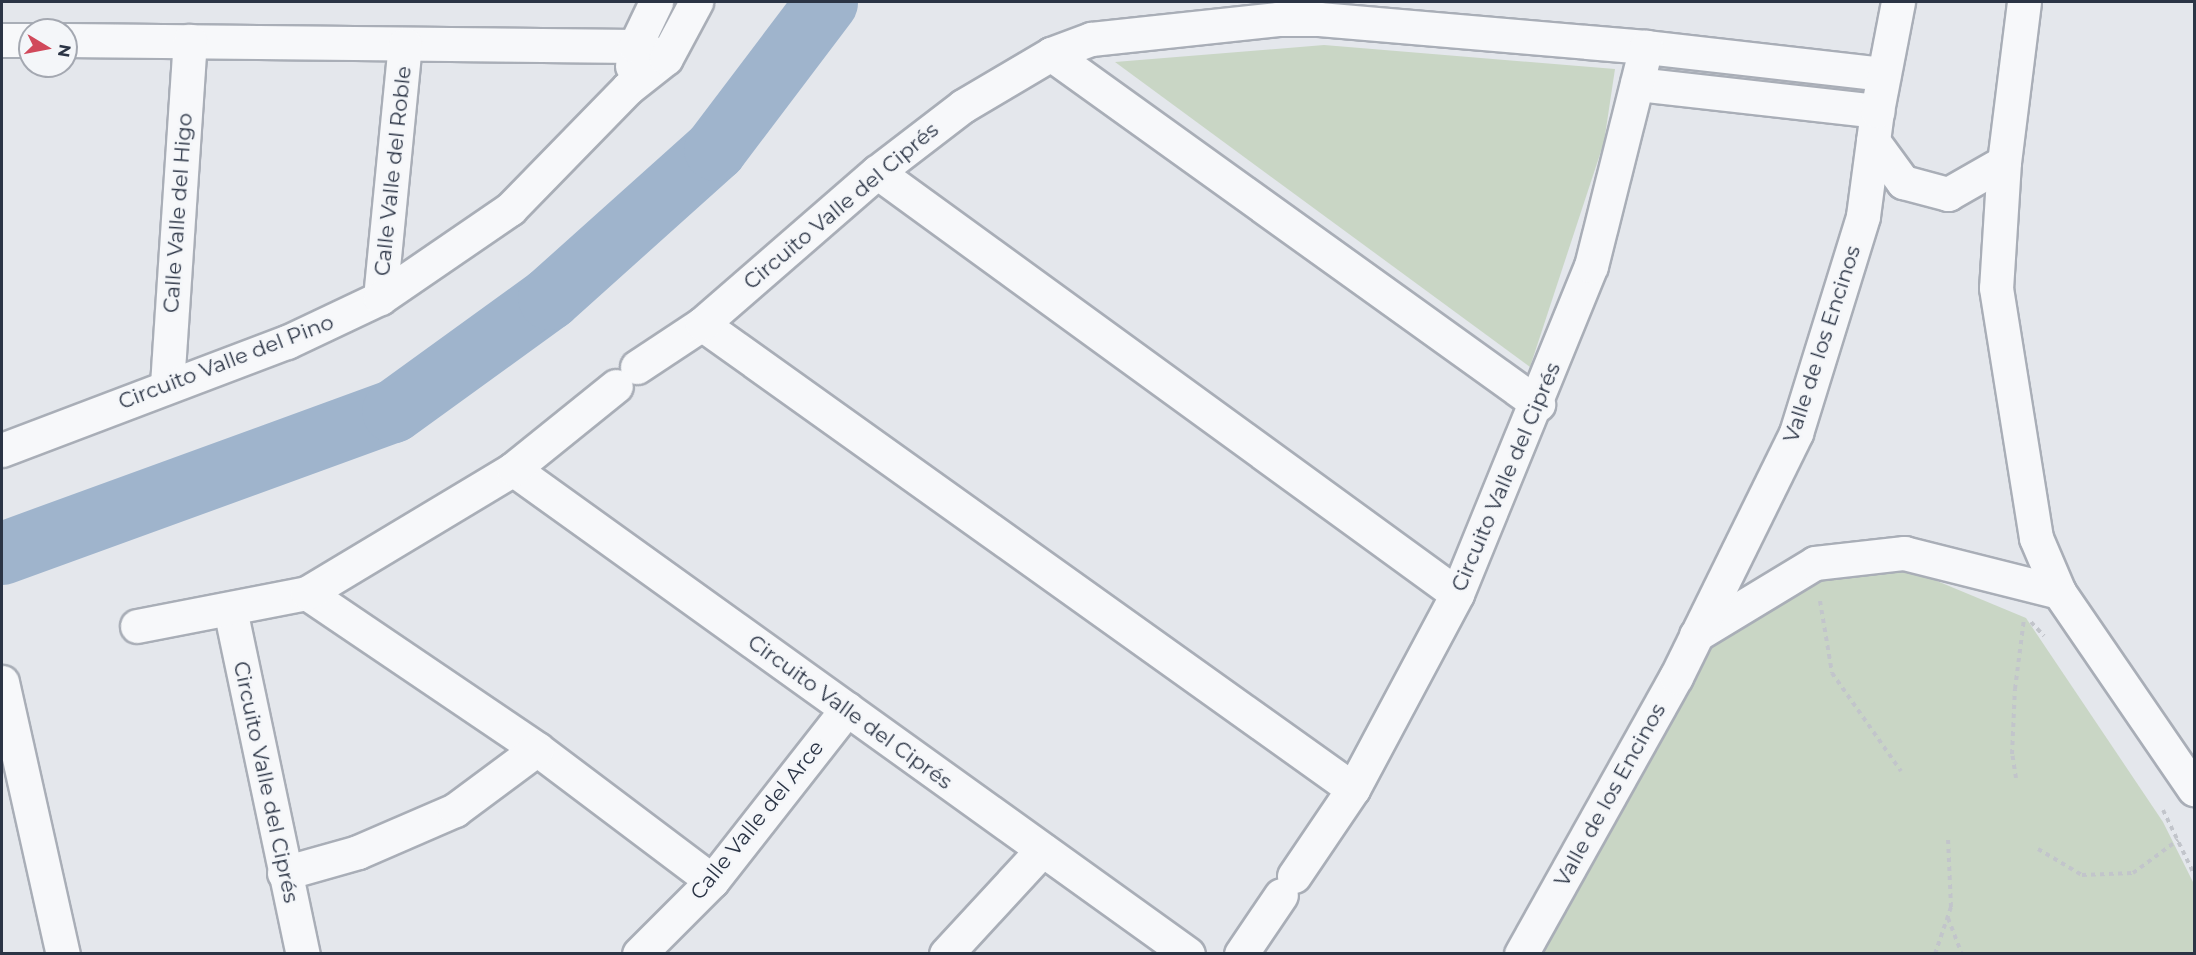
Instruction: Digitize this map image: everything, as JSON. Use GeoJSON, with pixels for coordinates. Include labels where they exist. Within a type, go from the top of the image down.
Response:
{"type":"FeatureCollection","features":[{"type":"Feature","properties":{"kind":"street"},"geometry":{"type":"LineString","coordinates":[[628,88],[635,46],[656,2]]}},
{"type":"Feature","properties":{"kind":"street","name":"Circuito Valle del Pino"},"geometry":{"type":"LineString","coordinates":[[2,450],[167,385],[287,342],[380,298],[510,209],[628,88],[666,58],[696,2]]}},
{"type":"Feature","properties":{"kind":"street","name":"Valle de los Encinos"},"geometry":{"type":"LineString","coordinates":[[1521,954],[1696,635],[1796,433],[1863,216],[1875,126],[1898,2]]}},
{"type":"Feature","properties":{"kind":"street"},"geometry":{"type":"LineString","coordinates":[[2022,5],[2004,162],[1996,288],[2036,538],[2059,592],[2194,789]]}},
{"type":"Feature","properties":{"kind":"street","name":"Circuito Valle del Ciprés"},"geometry":{"type":"LineString","coordinates":[[137,626],[307,593],[513,468],[627,377],[702,324],[877,172],[963,106],[1051,54],[1091,39],[1278,19],[1646,46],[1884,74]]}},
{"type":"Feature","properties":{"kind":"street"},"geometry":{"type":"LineString","coordinates":[[2,40],[18,40]]}},
{"type":"Feature","properties":{"kind":"street"},"geometry":{"type":"LineString","coordinates":[[78,40],[635,46],[666,58]]}},
{"type":"Feature","properties":{"kind":"street","name":"Calle Valle del Higo"},"geometry":{"type":"LineString","coordinates":[[167,385],[190,41]]}},
{"type":"Feature","properties":{"kind":"street","name":"Calle Valle del Roble"},"geometry":{"type":"LineString","coordinates":[[380,298],[405,44]]}},
{"type":"Feature","properties":{"kind":"street","name":"Circuito Valle del Ciprés"},"geometry":{"type":"LineString","coordinates":[[1241,954],[1353,789],[1458,594],[1538,404],[1591,266],[1646,46]]}},
{"type":"Feature","properties":{"kind":"street"},"geometry":{"type":"LineString","coordinates":[[1051,54],[1538,404]]}},
{"type":"Feature","properties":{"kind":"street"},"geometry":{"type":"LineString","coordinates":[[1637,84],[1875,126],[1903,183],[1948,194],[2004,162]]}},
{"type":"Feature","properties":{"kind":"street"},"geometry":{"type":"LineString","coordinates":[[877,172],[1458,594]]}},
{"type":"Feature","properties":{"kind":"street"},"geometry":{"type":"LineString","coordinates":[[702,324],[1353,789]]}},
{"type":"Feature","properties":{"kind":"street","name":"Circuito Valle del Ciprés"},"geometry":{"type":"LineString","coordinates":[[513,468],[1188,954]]}},
{"type":"Feature","properties":{"kind":"street"},"geometry":{"type":"LineString","coordinates":[[1696,635],[1815,563],[1904,553],[2059,592]]}},
{"type":"Feature","properties":{"kind":"street"},"geometry":{"type":"LineString","coordinates":[[307,593],[537,748],[712,881]]}},
{"type":"Feature","properties":{"kind":"street","name":"Circuito Valle del Ciprés"},"geometry":{"type":"LineString","coordinates":[[230,609],[284,873],[303,954]]}},
{"type":"Feature","properties":{"kind":"street"},"geometry":{"type":"LineString","coordinates":[[2,682],[63,954]]}},
{"type":"Feature","properties":{"kind":"street","name":"Calle Valle del Arce"},"geometry":{"type":"LineString","coordinates":[[639,954],[712,881],[847,709]]}},
{"type":"Feature","properties":{"kind":"street"},"geometry":{"type":"LineString","coordinates":[[284,873],[358,852],[456,810],[537,748]]}},
{"type":"Feature","properties":{"kind":"street"},"geometry":{"type":"LineString","coordinates":[[946,954],[1042,850]]}},
{"type":"Feature","properties":{"kind":"path"},"geometry":{"type":"LineString","coordinates":[[1810,598],[1819,594],[1832,673],[1901,771]]}},
{"type":"Feature","properties":{"kind":"path"},"geometry":{"type":"LineString","coordinates":[[2016,778],[2012,754],[2015,688],[2025,615]]}},
{"type":"Feature","properties":{"kind":"path"},"geometry":{"type":"LineString","coordinates":[[1935,954],[1951,907],[1948,837]]}},
{"type":"Feature","properties":{"kind":"path"},"geometry":{"type":"LineString","coordinates":[[2038,849],[2082,875],[2133,873],[2178,840]]}},
{"type":"Feature","properties":{"kind":"path"},"geometry":{"type":"LineString","coordinates":[[1947,918],[1962,954]]}},
{"type":"Feature","properties":{"kind":"green space"},"geometry":{"type":"Polygon","coordinates":[[[1324,45],[1615,69],[1604,142],[1530,367],[1115,62],[1324,45]]]}},
{"type":"Feature","properties":{"kind":"green space"},"geometry":{"type":"Polygon","coordinates":[[[1913,571],[2026,618],[2163,822],[2194,884],[2194,953],[1524,954],[1715,640],[1825,580],[1913,571]]]}},
{"type":"Feature","properties":{"kind":"waterway"},"geometry":{"type":"LineString","coordinates":[[2,553],[393,411],[549,298],[715,149],[826,2]]}}]}
